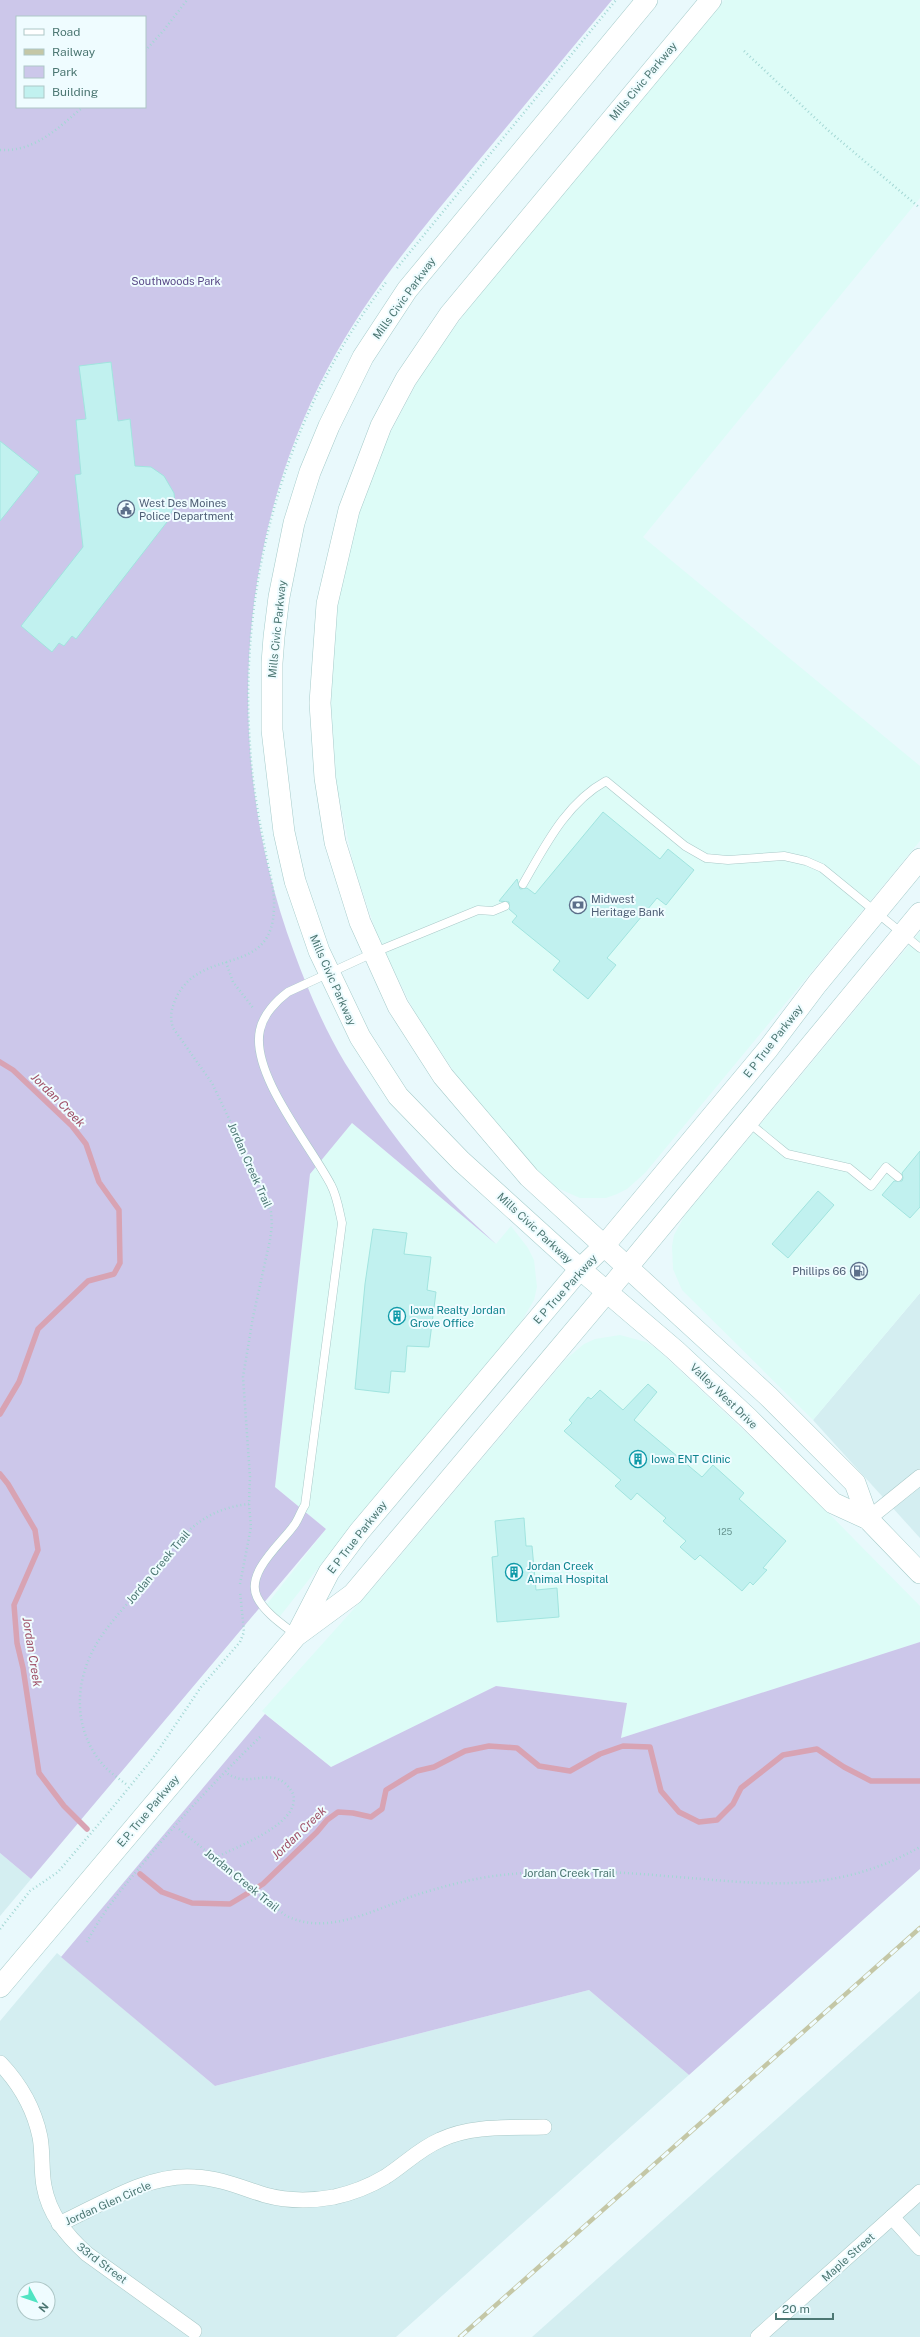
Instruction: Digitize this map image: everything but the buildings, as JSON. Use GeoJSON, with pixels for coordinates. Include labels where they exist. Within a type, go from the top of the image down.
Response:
{"type":"FeatureCollection","features":[{"type":"Feature","properties":{"kind":"main road","name":"Mills Civic Parkway"},"geometry":{"type":"LineString","coordinates":[[580,1269],[461,1161],[398,1096],[360,1037],[328,974],[308,920],[284,832],[272,730],[272,663],[279,597],[294,523],[310,472],[344,392],[388,317],[440,249],[647,0]]}},
{"type":"Feature","properties":{"kind":"main road","name":"Mills Civic Parkway"},"geometry":{"type":"LineString","coordinates":[[603,1247],[529,1177],[443,1076],[398,1006],[373,953],[345,879],[336,842],[325,778],[320,703],[327,604],[342,535],[356,488],[394,401],[427,346],[450,314],[711,0]]}},
{"type":"Feature","properties":{"kind":"main road","name":"E P True Parkway"},"geometry":{"type":"LineString","coordinates":[[296,1636],[329,1572],[359,1532],[580,1269],[603,1247],[768,1049],[817,984],[920,859]]}},
{"type":"Feature","properties":{"kind":"main road"},"geometry":{"type":"LineString","coordinates":[[296,1636],[353,1594],[607,1292],[920,913]]}},
{"type":"Feature","properties":{"kind":"main road","name":"Valley West Drive"},"geometry":{"type":"LineString","coordinates":[[603,1247],[772,1400],[855,1483],[868,1519]]}},
{"type":"Feature","properties":{"kind":"main road","name":"Valley West Drive"},"geometry":{"type":"LineString","coordinates":[[580,1269],[681,1355],[748,1418],[833,1503],[868,1519],[920,1573]]}},
{"type":"Feature","properties":{"kind":"main road","name":"E.P. True Parkway"},"geometry":{"type":"LineString","coordinates":[[0,1987],[296,1636]]}},
{"type":"Feature","properties":{"kind":"street"},"geometry":{"type":"LineString","coordinates":[[868,1519],[920,1477]]}},
{"type":"Feature","properties":{"kind":"street","name":"33rd Street"},"geometry":{"type":"LineString","coordinates":[[0,2063],[23,2092],[34,2114],[40,2138],[44,2186],[51,2208],[59,2224],[73,2241],[87,2254],[194,2331]]}},
{"type":"Feature","properties":{"kind":"street","name":"Jordan Glen Circle"},"geometry":{"type":"LineString","coordinates":[[59,2224],[134,2189],[169,2178],[194,2176],[219,2180],[267,2196],[293,2200],[319,2199],[336,2196],[360,2189],[385,2177],[418,2151],[441,2139],[462,2132],[485,2129],[544,2127]]}},
{"type":"Feature","properties":{"kind":"street","name":"Maple Street"},"geometry":{"type":"LineString","coordinates":[[758,2337],[920,2192]]}},
{"type":"Feature","properties":{"kind":"street"},"geometry":{"type":"LineString","coordinates":[[892,2217],[920,2248]]}},
{"type":"Feature","properties":{"kind":"lane"},"geometry":{"type":"LineString","coordinates":[[523,884],[563,818],[594,787],[606,781],[686,846],[706,858],[728,860],[784,856],[806,860],[822,868],[920,948]]}},
{"type":"Feature","properties":{"kind":"lane"},"geometry":{"type":"LineString","coordinates":[[296,1636],[264,1608],[256,1595],[256,1583],[258,1573],[266,1558],[294,1524],[305,1505],[342,1223],[332,1186],[267,1076],[259,1038],[260,1030],[278,999],[288,992],[373,953],[478,910],[493,911],[505,906]]}},
{"type":"Feature","properties":{"kind":"lane"},"geometry":{"type":"LineString","coordinates":[[748,1122],[787,1154],[849,1168],[870,1186],[886,1167],[898,1177]]}},
{"type":"Feature","properties":{"kind":"path"},"geometry":{"type":"LineString","coordinates":[[146,50],[164,30],[187,0]]}},
{"type":"Feature","properties":{"kind":"path"},"geometry":{"type":"LineString","coordinates":[[744,51],[830,132],[920,208]]}},
{"type":"Feature","properties":{"kind":"path"},"geometry":{"type":"LineString","coordinates":[[0,150],[16,150],[29,146],[53,132],[82,108]]}},
{"type":"Feature","properties":{"kind":"path","name":"Jordan Creek Trail"},"geometry":{"type":"LineString","coordinates":[[0,1929],[30,1891],[58,1872],[154,1758],[201,1687],[240,1642],[244,1632],[240,1582],[251,1527],[249,1504],[250,1477],[243,1377],[253,1316],[270,1240],[272,1226],[271,1212],[264,1192],[212,1083],[173,1028],[170,1018],[171,1008],[180,990],[190,980],[200,971],[249,955],[258,949],[266,940],[273,918]]}},
{"type":"Feature","properties":{"kind":"path"},"geometry":{"type":"LineString","coordinates":[[226,962],[233,982],[264,1022]]}},
{"type":"Feature","properties":{"kind":"path","name":"Jordan Creek Trail"},"geometry":{"type":"LineString","coordinates":[[126,1784],[105,1768],[94,1753],[80,1722],[78,1708],[90,1656],[109,1627],[190,1528],[210,1514],[222,1509],[249,1504]]}},
{"type":"Feature","properties":{"kind":"path"},"geometry":{"type":"LineString","coordinates":[[87,1942],[108,1906],[195,1802],[260,1737]]}},
{"type":"Feature","properties":{"kind":"path"},"geometry":{"type":"LineString","coordinates":[[215,1858],[260,1836],[280,1822],[292,1809],[294,1798],[292,1790],[285,1783],[276,1778],[242,1780],[234,1778],[225,1772]]}},
{"type":"Feature","properties":{"kind":"path","name":"Jordan Creek Trail"},"geometry":{"type":"LineString","coordinates":[[179,1829],[274,1907],[296,1921],[328,1923],[356,1917],[444,1887],[499,1875],[542,1872],[664,1875],[770,1885],[814,1883],[882,1866],[920,1847]]}},
{"type":"Feature","properties":{"kind":"shaded area"},"geometry":{"type":"Polygon","coordinates":[[[724,0],[920,0],[920,198],[643,537],[920,766],[920,841],[645,1173],[627,1189],[617,1194],[606,1198],[580,1198],[555,1187],[535,1169],[459,1079],[416,1015],[380,943],[354,867],[337,788],[331,708],[334,630],[340,591],[359,514],[386,441],[422,373],[467,310],[724,0]]]}},
{"type":"Feature","properties":{"kind":"shaded area"},"geometry":{"type":"Polygon","coordinates":[[[920,932],[920,1293],[813,1420],[682,1290],[673,1269],[672,1246],[674,1235],[685,1215],[920,932]]]}},
{"type":"Feature","properties":{"kind":"shaded area"},"geometry":{"type":"Polygon","coordinates":[[[352,1123],[496,1244],[511,1226],[528,1248],[534,1260],[537,1287],[534,1300],[520,1324],[352,1525],[277,1620],[264,1608],[326,1529],[275,1487],[310,1174],[352,1123]]]}},
{"type":"Feature","properties":{"kind":"shaded area"},"geometry":{"type":"Polygon","coordinates":[[[920,1293],[920,1538],[813,1420],[920,1293]]]}},
{"type":"Feature","properties":{"kind":"shaded area"},"geometry":{"type":"Polygon","coordinates":[[[620,1335],[646,1342],[657,1349],[787,1471],[920,1606],[920,1642],[621,1738],[627,1703],[496,1686],[331,1767],[262,1711],[378,1582],[565,1360],[584,1344],[595,1339],[620,1335]]]}},
{"type":"Feature","properties":{"kind":"shaded area"},"geometry":{"type":"Polygon","coordinates":[[[0,1853],[31,1879],[0,1916],[0,1853]]]}},
{"type":"Feature","properties":{"kind":"shaded area"},"geometry":{"type":"Polygon","coordinates":[[[57,1953],[215,2086],[589,1990],[689,2075],[396,2337],[0,2337],[0,2021],[57,1953]]]}},
{"type":"Feature","properties":{"kind":"shaded area"},"geometry":{"type":"Polygon","coordinates":[[[920,1991],[920,2337],[532,2337],[920,1991]]]}},
{"type":"Feature","properties":{"kind":"green space","name":"Southwoods Park"},"geometry":{"type":"Polygon","coordinates":[[[0,0],[612,0],[412,242],[359,316],[328,368],[296,437],[273,508],[257,582],[249,657],[249,732],[256,807],[271,880],[294,952],[311,995],[323,1023],[345,1063],[389,1128],[439,1189],[496,1244],[352,1123],[310,1174],[275,1487],[326,1529],[31,1879],[0,1853],[0,0]]]}},
{"type":"Feature","properties":{"kind":"green space"},"geometry":{"type":"Polygon","coordinates":[[[920,1642],[920,1869],[689,2075],[589,1990],[215,2086],[61,1957],[265,1714],[331,1767],[496,1686],[627,1703],[621,1738],[920,1642]]]}},
{"type":"Feature","properties":{"kind":"waterway","name":"Jordan Creek"},"geometry":{"type":"LineString","coordinates":[[0,1062],[13,1070],[72,1126],[86,1144],[99,1182],[119,1210],[120,1263],[114,1274],[88,1281],[38,1329],[19,1382],[0,1414]]}},
{"type":"Feature","properties":{"kind":"waterway","name":"Jordan Creek"},"geometry":{"type":"LineString","coordinates":[[0,1474],[8,1484],[35,1530],[38,1550],[14,1605],[17,1643],[23,1668],[39,1773],[64,1806],[87,1829]]}},
{"type":"Feature","properties":{"kind":"waterway","name":"Jordan Creek"},"geometry":{"type":"LineString","coordinates":[[140,1874],[162,1892],[192,1903],[230,1904],[263,1884],[317,1832],[327,1820],[338,1812],[353,1813],[371,1817],[382,1809],[386,1790],[417,1771],[434,1767],[465,1751],[489,1746],[517,1748],[539,1766],[570,1771],[600,1754],[623,1746],[650,1747],[661,1791],[679,1812],[699,1822],[717,1820],[733,1804],[741,1788],[783,1755],[817,1749],[844,1767],[871,1781],[920,1781]]}},
{"type":"Feature","properties":{"kind":"railway"},"geometry":{"type":"LineString","coordinates":[[460,2337],[920,1928]]}},
{"type":"Feature","properties":{"kind":"place","name":"West Des Moines Police Department"},"geometry":{"type":"Point","coordinates":[126,509]}},
{"type":"Feature","properties":{"kind":"place","name":"Midwest Heritage Bank"},"geometry":{"type":"Point","coordinates":[578,905]}},
{"type":"Feature","properties":{"kind":"place","name":"Phillips 66"},"geometry":{"type":"Point","coordinates":[859,1271]}},
{"type":"Feature","properties":{"kind":"place","name":"Iowa Realty Jordan Grove Office"},"geometry":{"type":"Point","coordinates":[397,1316]}},
{"type":"Feature","properties":{"kind":"place","name":"Iowa ENT Clinic"},"geometry":{"type":"Point","coordinates":[638,1459]}},
{"type":"Feature","properties":{"kind":"place","name":"Jordan Creek Animal Hospital"},"geometry":{"type":"Point","coordinates":[514,1572]}}]}
